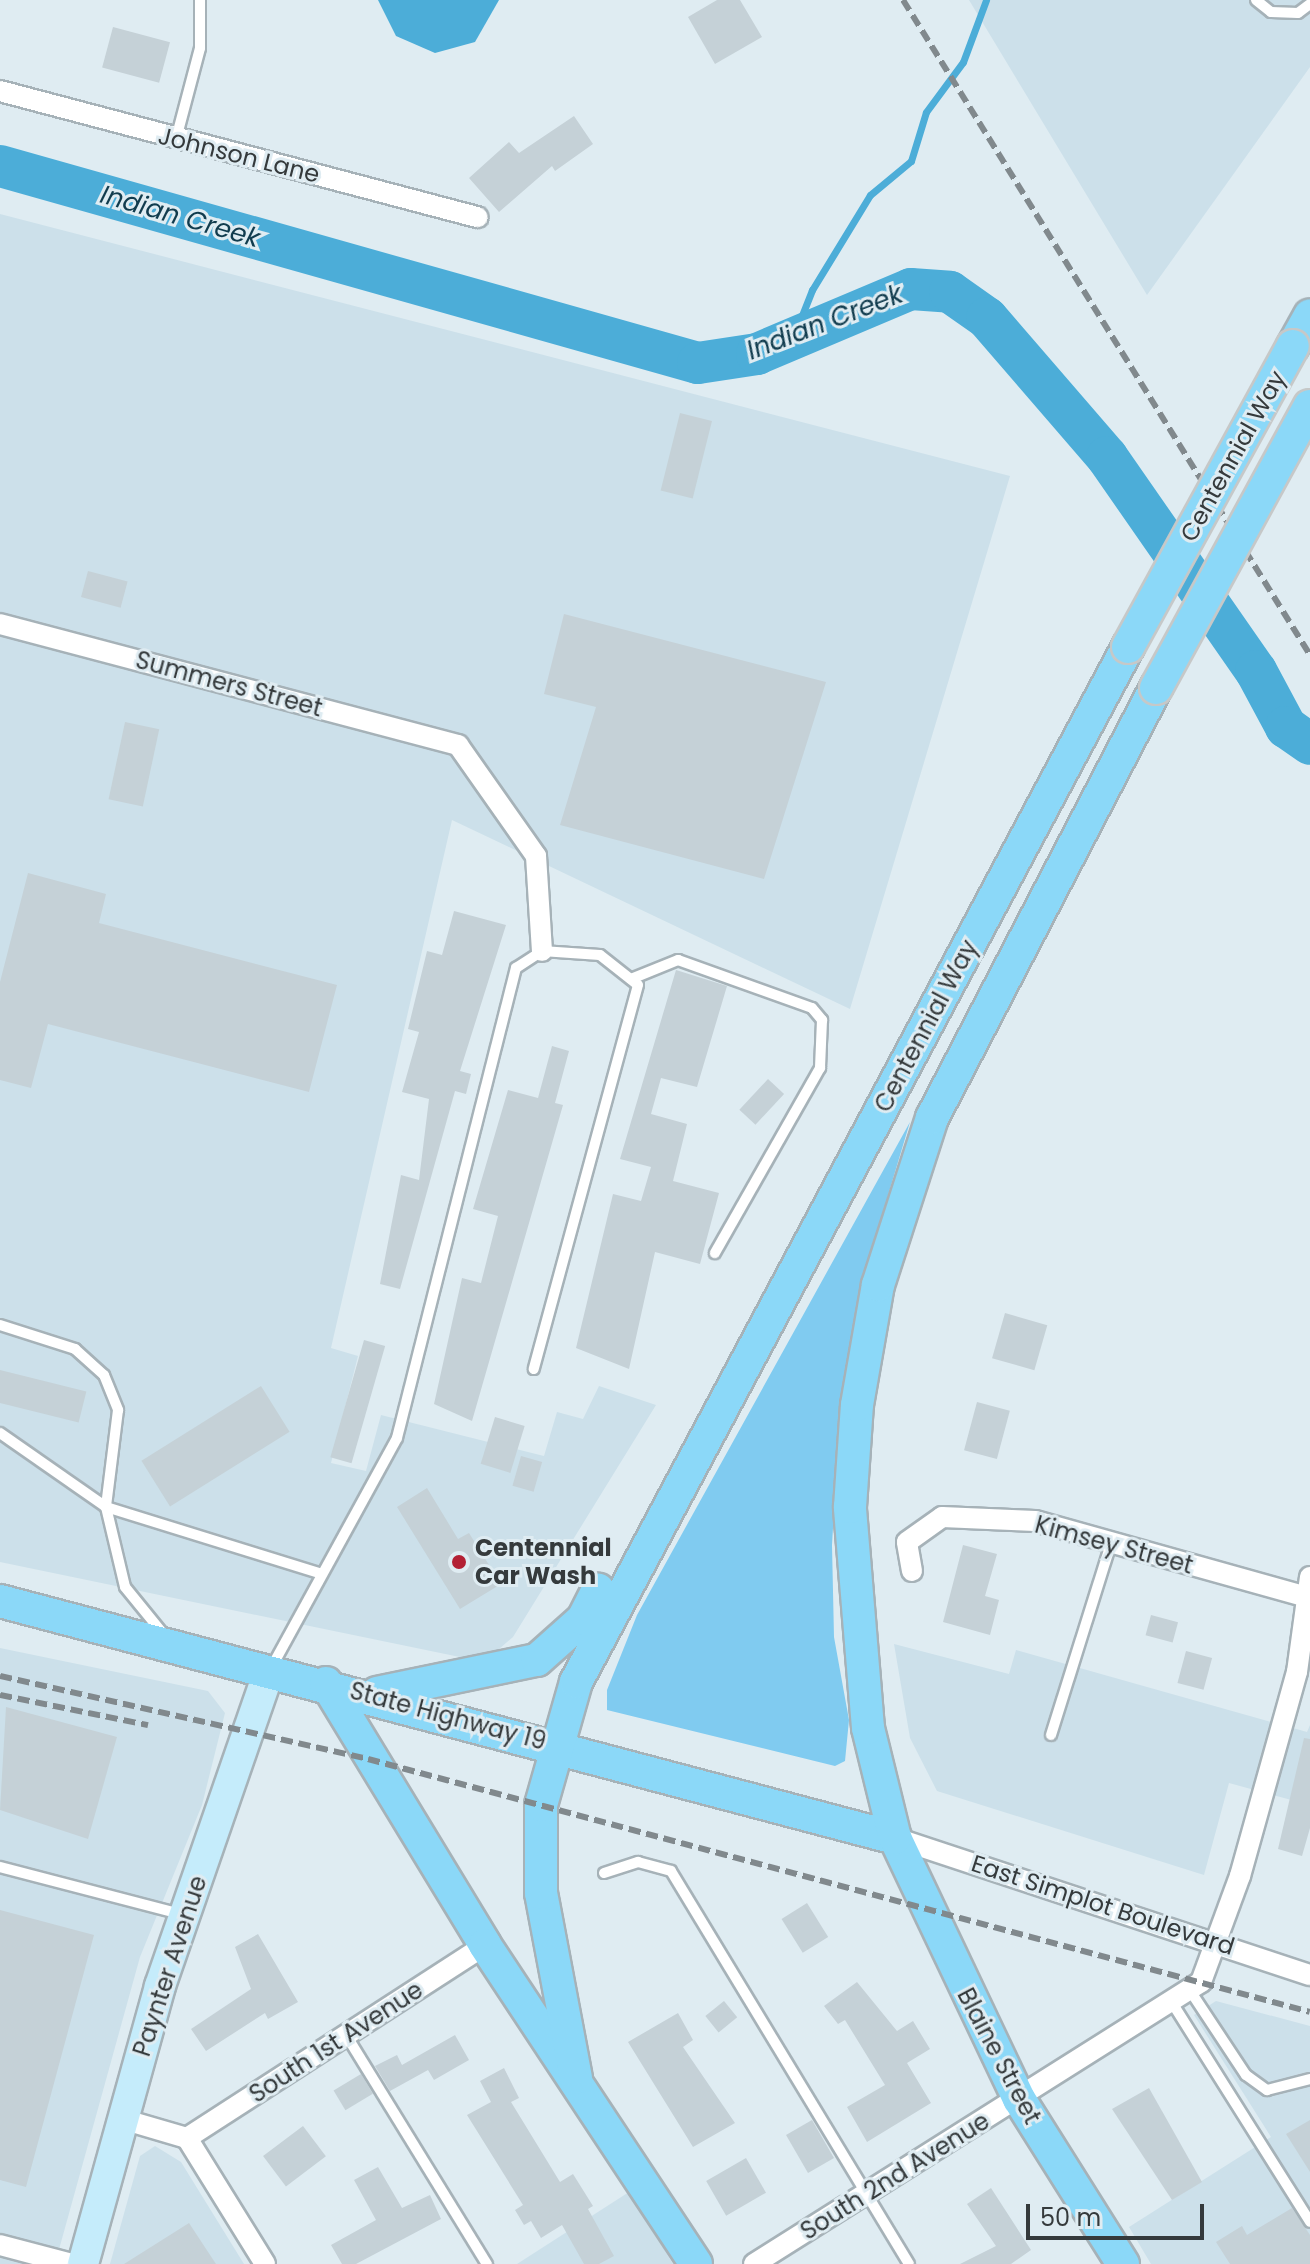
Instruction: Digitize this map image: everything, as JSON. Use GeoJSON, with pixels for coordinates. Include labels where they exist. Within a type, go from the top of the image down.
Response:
{"type":"FeatureCollection","features":[{"type":"Feature","properties":{"kind":"main road","name":"Centennial Way"},"geometry":{"type":"LineString","coordinates":[[576,2078],[541,1893],[541,1805],[554,1744],[593,1643],[830,1207],[1128,647],[1310,315]]}},
{"type":"Feature","properties":{"kind":"main road","name":"Centennial Way"},"geometry":{"type":"LineString","coordinates":[[895,1838],[868,1728],[850,1507],[857,1405],[878,1285],[938,1105],[1156,688],[1310,406]]}},
{"type":"Feature","properties":{"kind":"main road"},"geometry":{"type":"LineString","coordinates":[[370,1694],[512,1669],[560,1644],[583,1619],[782,1254],[830,1207]]}},
{"type":"Feature","properties":{"kind":"main road","name":"State Highway 19"},"geometry":{"type":"LineString","coordinates":[[0,1601],[269,1672],[370,1694],[895,1838]]}},
{"type":"Feature","properties":{"kind":"main road"},"geometry":{"type":"LineString","coordinates":[[326,1683],[485,1945],[576,2078],[696,2264]]}},
{"type":"Feature","properties":{"kind":"main road","name":"Blaine Street"},"geometry":{"type":"LineString","coordinates":[[895,1838],[1019,2099],[1123,2264]]}},
{"type":"Feature","properties":{"kind":"street","name":"Johnson Lane"},"geometry":{"type":"LineString","coordinates":[[0,91],[175,140],[478,217]]}},
{"type":"Feature","properties":{"kind":"street","name":"Summers Street"},"geometry":{"type":"LineString","coordinates":[[0,624],[458,745],[536,856],[542,951]]}},
{"type":"Feature","properties":{"kind":"street","name":"Kimsey Street"},"geometry":{"type":"LineString","coordinates":[[912,1571],[907,1542],[942,1517],[1035,1521],[1111,1543],[1309,1587]]}},
{"type":"Feature","properties":{"kind":"street","name":"South 2nd Avenue"},"geometry":{"type":"LineString","coordinates":[[754,2264],[1201,1982],[1218,1942],[1297,1672],[1309,1587]]}},
{"type":"Feature","properties":{"kind":"street","name":"Paynter Avenue"},"geometry":{"type":"LineString","coordinates":[[83,2264],[122,2119],[184,1915],[269,1672]]}},
{"type":"Feature","properties":{"kind":"street","name":"East Simplot Boulevard"},"geometry":{"type":"LineString","coordinates":[[895,1838],[1218,1942],[1310,1975]]}},
{"type":"Feature","properties":{"kind":"street","name":"South 1st Avenue"},"geometry":{"type":"LineString","coordinates":[[187,2138],[485,1945]]}},
{"type":"Feature","properties":{"kind":"street"},"geometry":{"type":"LineString","coordinates":[[122,2119],[187,2138],[265,2264]]}},
{"type":"Feature","properties":{"kind":"street"},"geometry":{"type":"LineString","coordinates":[[0,2245],[72,2264]]}},
{"type":"Feature","properties":{"kind":"lane"},"geometry":{"type":"LineString","coordinates":[[175,140],[200,48],[200,0]]}},
{"type":"Feature","properties":{"kind":"lane"},"geometry":{"type":"LineString","coordinates":[[1256,0],[1271,12],[1298,13],[1310,4]]}},
{"type":"Feature","properties":{"kind":"lane"},"geometry":{"type":"LineString","coordinates":[[269,1672],[319,1573],[397,1438],[516,968],[542,951],[600,955],[638,985],[534,1369]]}},
{"type":"Feature","properties":{"kind":"lane"},"geometry":{"type":"LineString","coordinates":[[631,979],[678,960],[812,1008],[822,1020],[820,1068],[715,1253]]}},
{"type":"Feature","properties":{"kind":"lane"},"geometry":{"type":"LineString","coordinates":[[0,1325],[75,1349],[104,1375],[118,1410],[106,1507],[125,1587],[173,1646]]}},
{"type":"Feature","properties":{"kind":"lane"},"geometry":{"type":"LineString","coordinates":[[0,1433],[106,1507],[319,1573]]}},
{"type":"Feature","properties":{"kind":"lane"},"geometry":{"type":"LineString","coordinates":[[1051,1735],[1111,1543]]}},
{"type":"Feature","properties":{"kind":"lane"},"geometry":{"type":"LineString","coordinates":[[604,1873],[638,1862],[671,1871],[909,2264]]}},
{"type":"Feature","properties":{"kind":"lane"},"geometry":{"type":"LineString","coordinates":[[0,1867],[184,1915]]}},
{"type":"Feature","properties":{"kind":"lane"},"geometry":{"type":"LineString","coordinates":[[1189,1989],[1246,2075],[1267,2090],[1310,2079]]}},
{"type":"Feature","properties":{"kind":"lane"},"geometry":{"type":"LineString","coordinates":[[1171,2001],[1310,2222]]}},
{"type":"Feature","properties":{"kind":"lane"},"geometry":{"type":"LineString","coordinates":[[346,2035],[487,2264]]}},
{"type":"Feature","properties":{"kind":"shaded area"},"geometry":{"type":"Polygon","coordinates":[[[378,0],[499,0],[475,42],[435,53],[396,36],[378,0]]]}},
{"type":"Feature","properties":{"kind":"shaded area"},"geometry":{"type":"Polygon","coordinates":[[[969,0],[1310,0],[1310,67],[1147,295],[969,0]]]}},
{"type":"Feature","properties":{"kind":"shaded area"},"geometry":{"type":"Polygon","coordinates":[[[0,214],[1010,476],[850,1009],[452,820],[331,1348],[358,1356],[331,1463],[366,1471],[381,1415],[544,1456],[557,1412],[583,1419],[599,1386],[656,1405],[513,1637],[484,1662],[0,1562],[0,214]]]}},
{"type":"Feature","properties":{"kind":"shaded area"},"geometry":{"type":"Polygon","coordinates":[[[910,1122],[868,1262],[840,1411],[832,1545],[834,1637],[849,1720],[845,1761],[835,1766],[607,1710],[607,1690],[637,1615],[910,1122]]]}},
{"type":"Feature","properties":{"kind":"shaded area"},"geometry":{"type":"Polygon","coordinates":[[[894,1644],[1009,1674],[1016,1650],[1307,1732],[1310,1725],[1310,1805],[1229,1783],[1204,1875],[937,1791],[910,1738],[894,1644]]]}},
{"type":"Feature","properties":{"kind":"shaded area"},"geometry":{"type":"Polygon","coordinates":[[[0,1648],[208,1691],[225,1713],[202,1805],[140,1957],[55,2264],[0,2264],[0,1648]]]}},
{"type":"Feature","properties":{"kind":"shaded area"},"geometry":{"type":"Polygon","coordinates":[[[1216,2001],[1310,2026],[1310,2264],[1151,2264],[1129,2227],[1271,2137],[1194,2015],[1216,2001]]]}},
{"type":"Feature","properties":{"kind":"shaded area"},"geometry":{"type":"Polygon","coordinates":[[[155,2146],[181,2162],[244,2264],[110,2264],[140,2156],[155,2146]]]}},
{"type":"Feature","properties":{"kind":"shaded area"},"geometry":{"type":"Polygon","coordinates":[[[629,2192],[673,2264],[517,2264],[629,2192]]]}},
{"type":"Feature","properties":{"kind":"building"},"geometry":{"type":"Polygon","coordinates":[[[717,0],[740,0],[762,37],[715,64],[688,17],[717,0]]]}},
{"type":"Feature","properties":{"kind":"building"},"geometry":{"type":"Polygon","coordinates":[[[113,27],[170,42],[159,83],[102,68],[113,27]]]}},
{"type":"Feature","properties":{"kind":"building"},"geometry":{"type":"Polygon","coordinates":[[[574,116],[593,144],[555,171],[552,166],[499,212],[469,178],[509,142],[519,153],[574,116]]]}},
{"type":"Feature","properties":{"kind":"building"},"geometry":{"type":"Polygon","coordinates":[[[680,413],[712,421],[693,499],[661,491],[680,413]]]}},
{"type":"Feature","properties":{"kind":"building"},"geometry":{"type":"Polygon","coordinates":[[[88,571],[128,582],[121,608],[81,597],[88,571]]]}},
{"type":"Feature","properties":{"kind":"building"},"geometry":{"type":"Polygon","coordinates":[[[564,614],[826,682],[764,879],[560,825],[596,707],[544,694],[564,614]]]}},
{"type":"Feature","properties":{"kind":"building"},"geometry":{"type":"Polygon","coordinates":[[[125,722],[159,729],[143,807],[109,799],[125,722]]]}},
{"type":"Feature","properties":{"kind":"building"},"geometry":{"type":"Polygon","coordinates":[[[28,873],[106,894],[99,923],[337,985],[309,1092],[48,1024],[31,1088],[0,1080],[0,982],[28,873]]]}},
{"type":"Feature","properties":{"kind":"building"},"geometry":{"type":"Polygon","coordinates":[[[454,911],[506,925],[460,1071],[471,1074],[466,1094],[455,1091],[400,1289],[380,1284],[401,1175],[419,1180],[429,1099],[402,1092],[419,1032],[408,1029],[427,951],[442,955],[454,911]]]}},
{"type":"Feature","properties":{"kind":"building"},"geometry":{"type":"Polygon","coordinates":[[[676,970],[727,986],[697,1087],[661,1078],[651,1114],[687,1124],[673,1181],[719,1193],[700,1264],[655,1252],[629,1369],[576,1348],[613,1194],[641,1201],[651,1167],[620,1159],[676,970]]]}},
{"type":"Feature","properties":{"kind":"building"},"geometry":{"type":"Polygon","coordinates":[[[552,1046],[569,1051],[555,1103],[563,1105],[472,1421],[434,1404],[462,1278],[481,1283],[498,1216],[473,1209],[508,1090],[538,1098],[552,1046]]]}},
{"type":"Feature","properties":{"kind":"building"},"geometry":{"type":"Polygon","coordinates":[[[768,1079],[784,1094],[755,1125],[739,1110],[768,1079]]]}},
{"type":"Feature","properties":{"kind":"building"},"geometry":{"type":"Polygon","coordinates":[[[1005,1313],[1047,1325],[1034,1370],[992,1358],[1005,1313]]]}},
{"type":"Feature","properties":{"kind":"building"},"geometry":{"type":"Polygon","coordinates":[[[364,1340],[385,1346],[352,1463],[330,1457],[364,1340]]]}},
{"type":"Feature","properties":{"kind":"building"},"geometry":{"type":"Polygon","coordinates":[[[0,1370],[86,1392],[79,1423],[0,1403],[0,1370]]]}},
{"type":"Feature","properties":{"kind":"building"},"geometry":{"type":"Polygon","coordinates":[[[261,1386],[290,1432],[170,1507],[141,1461],[261,1386]]]}},
{"type":"Feature","properties":{"kind":"building"},"geometry":{"type":"Polygon","coordinates":[[[977,1402],[1010,1411],[997,1459],[964,1450],[977,1402]]]}},
{"type":"Feature","properties":{"kind":"building"},"geometry":{"type":"Polygon","coordinates":[[[495,1417],[525,1426],[510,1473],[481,1464],[495,1417]]]}},
{"type":"Feature","properties":{"kind":"building"},"geometry":{"type":"Polygon","coordinates":[[[521,1456],[542,1462],[534,1492],[512,1486],[521,1456]]]}},
{"type":"Feature","properties":{"kind":"building","name":"Centennial Car Wash"},"geometry":{"type":"Polygon","coordinates":[[[427,1488],[458,1539],[469,1533],[501,1584],[460,1609],[397,1507],[427,1488]]]}},
{"type":"Feature","properties":{"kind":"building"},"geometry":{"type":"Polygon","coordinates":[[[963,1545],[997,1554],[985,1596],[999,1600],[990,1635],[943,1622],[963,1545]]]}},
{"type":"Feature","properties":{"kind":"building"},"geometry":{"type":"Polygon","coordinates":[[[1151,1615],[1178,1622],[1173,1643],[1146,1635],[1151,1615]]]}},
{"type":"Feature","properties":{"kind":"building"},"geometry":{"type":"Polygon","coordinates":[[[1186,1651],[1212,1658],[1204,1690],[1177,1683],[1186,1651]]]}},
{"type":"Feature","properties":{"kind":"building"},"geometry":{"type":"Polygon","coordinates":[[[6,1707],[117,1737],[88,1839],[0,1810],[6,1707]]]}},
{"type":"Feature","properties":{"kind":"building"},"geometry":{"type":"Polygon","coordinates":[[[1304,1738],[1310,1739],[1310,1828],[1302,1856],[1278,1849],[1304,1738]]]}},
{"type":"Feature","properties":{"kind":"building"},"geometry":{"type":"Polygon","coordinates":[[[807,1903],[828,1937],[803,1953],[782,1919],[807,1903]]]}},
{"type":"Feature","properties":{"kind":"building"},"geometry":{"type":"Polygon","coordinates":[[[0,1910],[94,1935],[26,2187],[0,2180],[0,1910]]]}},
{"type":"Feature","properties":{"kind":"building"},"geometry":{"type":"Polygon","coordinates":[[[258,1934],[298,2002],[268,2019],[265,2013],[206,2051],[191,2029],[251,1989],[235,1947],[258,1934]]]}},
{"type":"Feature","properties":{"kind":"building"},"geometry":{"type":"Polygon","coordinates":[[[857,1982],[897,2031],[913,2021],[930,2049],[907,2063],[931,2103],[867,2142],[847,2107],[885,2085],[845,2020],[838,2024],[824,2006],[857,1982]]]}},
{"type":"Feature","properties":{"kind":"building"},"geometry":{"type":"Polygon","coordinates":[[[724,2001],[737,2017],[719,2032],[705,2016],[724,2001]]]}},
{"type":"Feature","properties":{"kind":"building"},"geometry":{"type":"Polygon","coordinates":[[[678,2013],[693,2040],[683,2047],[735,2123],[693,2147],[628,2042],[678,2013]]]}},
{"type":"Feature","properties":{"kind":"building"},"geometry":{"type":"Polygon","coordinates":[[[455,2035],[469,2060],[434,2080],[428,2070],[390,2091],[375,2066],[397,2055],[402,2065],[455,2035]]]}},
{"type":"Feature","properties":{"kind":"building"},"geometry":{"type":"Polygon","coordinates":[[[504,2068],[519,2098],[511,2102],[560,2182],[573,2174],[593,2206],[588,2209],[614,2256],[599,2264],[584,2264],[562,2225],[541,2238],[531,2221],[524,2225],[515,2210],[523,2205],[467,2115],[491,2102],[480,2081],[504,2068]]]}},
{"type":"Feature","properties":{"kind":"building"},"geometry":{"type":"Polygon","coordinates":[[[361,2074],[373,2094],[345,2110],[334,2090],[361,2074]]]}},
{"type":"Feature","properties":{"kind":"building"},"geometry":{"type":"Polygon","coordinates":[[[1149,2088],[1202,2182],[1172,2200],[1112,2109],[1149,2088]]]}},
{"type":"Feature","properties":{"kind":"building"},"geometry":{"type":"Polygon","coordinates":[[[812,2120],[834,2158],[808,2173],[786,2135],[812,2120]]]}},
{"type":"Feature","properties":{"kind":"building"},"geometry":{"type":"Polygon","coordinates":[[[1310,2120],[1310,2172],[1286,2134],[1310,2120]]]}},
{"type":"Feature","properties":{"kind":"building"},"geometry":{"type":"Polygon","coordinates":[[[303,2126],[326,2156],[286,2186],[263,2156],[303,2126]]]}},
{"type":"Feature","properties":{"kind":"building"},"geometry":{"type":"Polygon","coordinates":[[[746,2158],[766,2193],[726,2216],[706,2181],[746,2158]]]}},
{"type":"Feature","properties":{"kind":"building"},"geometry":{"type":"Polygon","coordinates":[[[378,2167],[402,2208],[430,2195],[441,2219],[356,2264],[342,2264],[331,2245],[376,2220],[354,2180],[378,2167]]]}},
{"type":"Feature","properties":{"kind":"building"},"geometry":{"type":"Polygon","coordinates":[[[991,2188],[1031,2250],[1011,2264],[960,2264],[996,2246],[967,2204],[991,2188]]]}},
{"type":"Feature","properties":{"kind":"building"},"geometry":{"type":"Polygon","coordinates":[[[1292,2208],[1310,2235],[1310,2264],[1230,2264],[1216,2242],[1242,2226],[1247,2235],[1292,2208]]]}},
{"type":"Feature","properties":{"kind":"building"},"geometry":{"type":"Polygon","coordinates":[[[189,2223],[216,2264],[124,2264],[189,2223]]]}},
{"type":"Feature","properties":{"kind":"waterway"},"geometry":{"type":"LineString","coordinates":[[793,338],[812,290],[870,195],[911,161],[926,112],[963,62],[986,0]]}},
{"type":"Feature","properties":{"kind":"waterway","name":"Indian Creek"},"geometry":{"type":"LineString","coordinates":[[0,166],[698,363],[757,354],[911,289],[950,292],[987,318],[1107,457],[1256,671],[1286,727],[1310,744]]}},
{"type":"Feature","properties":{"kind":"railway"},"geometry":{"type":"LineString","coordinates":[[903,0],[1310,655]]}},
{"type":"Feature","properties":{"kind":"railway"},"geometry":{"type":"LineString","coordinates":[[0,1676],[368,1759],[1310,2012]]}},
{"type":"Feature","properties":{"kind":"railway"},"geometry":{"type":"LineString","coordinates":[[0,1695],[148,1725]]}},
{"type":"Feature","properties":{"kind":"place","name":"Centennial Car Wash"},"geometry":{"type":"Point","coordinates":[459,1562]}}]}
